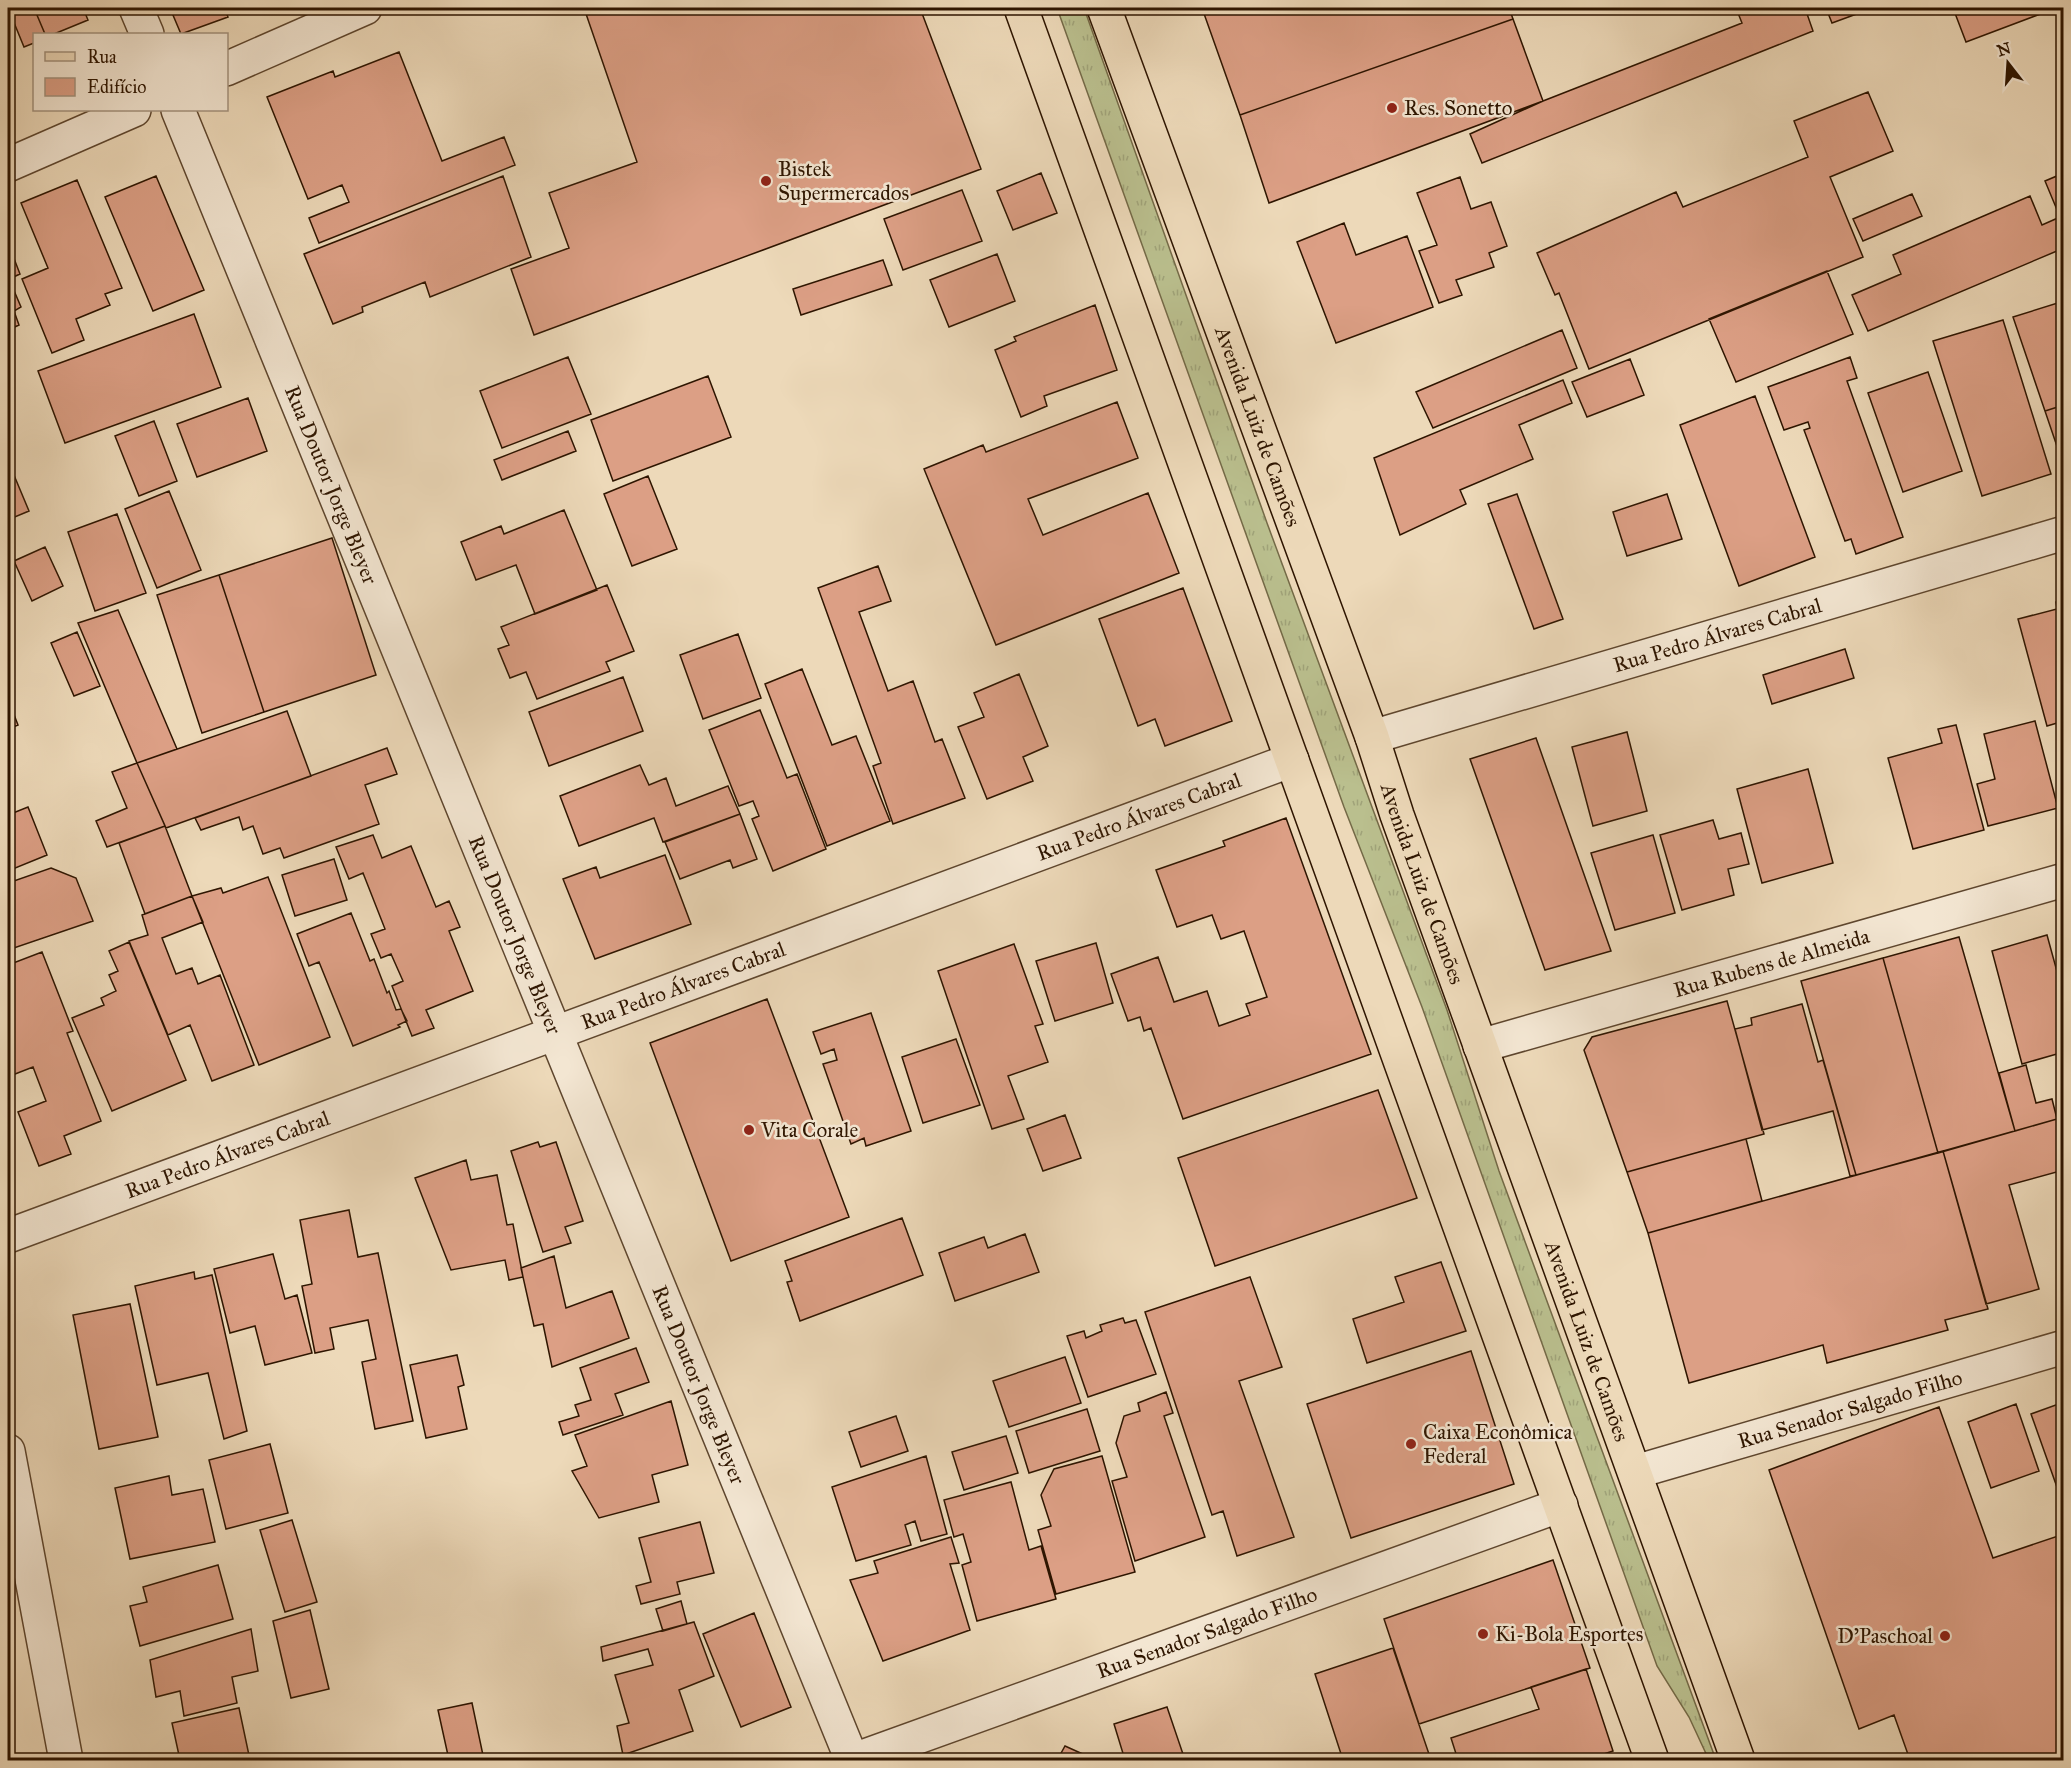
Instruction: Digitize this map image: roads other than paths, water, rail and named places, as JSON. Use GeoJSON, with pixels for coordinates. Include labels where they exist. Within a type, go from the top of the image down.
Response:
{"type":"FeatureCollection","features":[{"type":"Feature","properties":{"kind":"main road"},"geometry":{"type":"LineString","coordinates":[[1021,8],[1652,1761]]}},
{"type":"Feature","properties":{"kind":"main road","name":"Avenida Luiz de Camões"},"geometry":{"type":"LineString","coordinates":[[1104,8],[1372,737],[1480,1046],[1738,1761]]}},
{"type":"Feature","properties":{"kind":"street"},"geometry":{"type":"LineString","coordinates":[[136,8],[147,33]]}},
{"type":"Feature","properties":{"kind":"street"},"geometry":{"type":"LineString","coordinates":[[228,68],[365,8]]}},
{"type":"Feature","properties":{"kind":"street"},"geometry":{"type":"LineString","coordinates":[[8,165],[132,111]]}},
{"type":"Feature","properties":{"kind":"street","name":"Rua Doutor Jorge Bleyer"},"geometry":{"type":"LineString","coordinates":[[178,111],[853,1761]]}},
{"type":"Feature","properties":{"kind":"street","name":"Rua Pedro Álvares Cabral"},"geometry":{"type":"LineString","coordinates":[[1372,737],[2064,533]]}},
{"type":"Feature","properties":{"kind":"street","name":"Rua Pedro Álvares Cabral"},"geometry":{"type":"LineString","coordinates":[[8,1236],[1292,760]]}},
{"type":"Feature","properties":{"kind":"street","name":"Rua Rubens de Almeida"},"geometry":{"type":"LineString","coordinates":[[1480,1046],[2064,880]]}},
{"type":"Feature","properties":{"kind":"street","name":"Rua Senador Salgado Filho"},"geometry":{"type":"LineString","coordinates":[[1635,1472],[2064,1347]]}},
{"type":"Feature","properties":{"kind":"street"},"geometry":{"type":"LineString","coordinates":[[8,1451],[66,1761]]}},
{"type":"Feature","properties":{"kind":"street","name":"Rua Senador Salgado Filho"},"geometry":{"type":"LineString","coordinates":[[853,1761],[1561,1505]]}},
{"type":"Feature","properties":{"kind":"place","name":"Res. Sonetto"},"geometry":{"type":"Point","coordinates":[1392,108]}},
{"type":"Feature","properties":{"kind":"place","name":"Bistek Supermercados"},"geometry":{"type":"Point","coordinates":[766,181]}},
{"type":"Feature","properties":{"kind":"place","name":"Vita Corale"},"geometry":{"type":"Point","coordinates":[749,1130]}},
{"type":"Feature","properties":{"kind":"place","name":"Caixa Econômica Federal"},"geometry":{"type":"Point","coordinates":[1411,1444]}},
{"type":"Feature","properties":{"kind":"place","name":"Ki-Bola Esportes"},"geometry":{"type":"Point","coordinates":[1483,1634]}},
{"type":"Feature","properties":{"kind":"place","name":"D'Paschoal"},"geometry":{"type":"Point","coordinates":[1945,1636]}}]}
